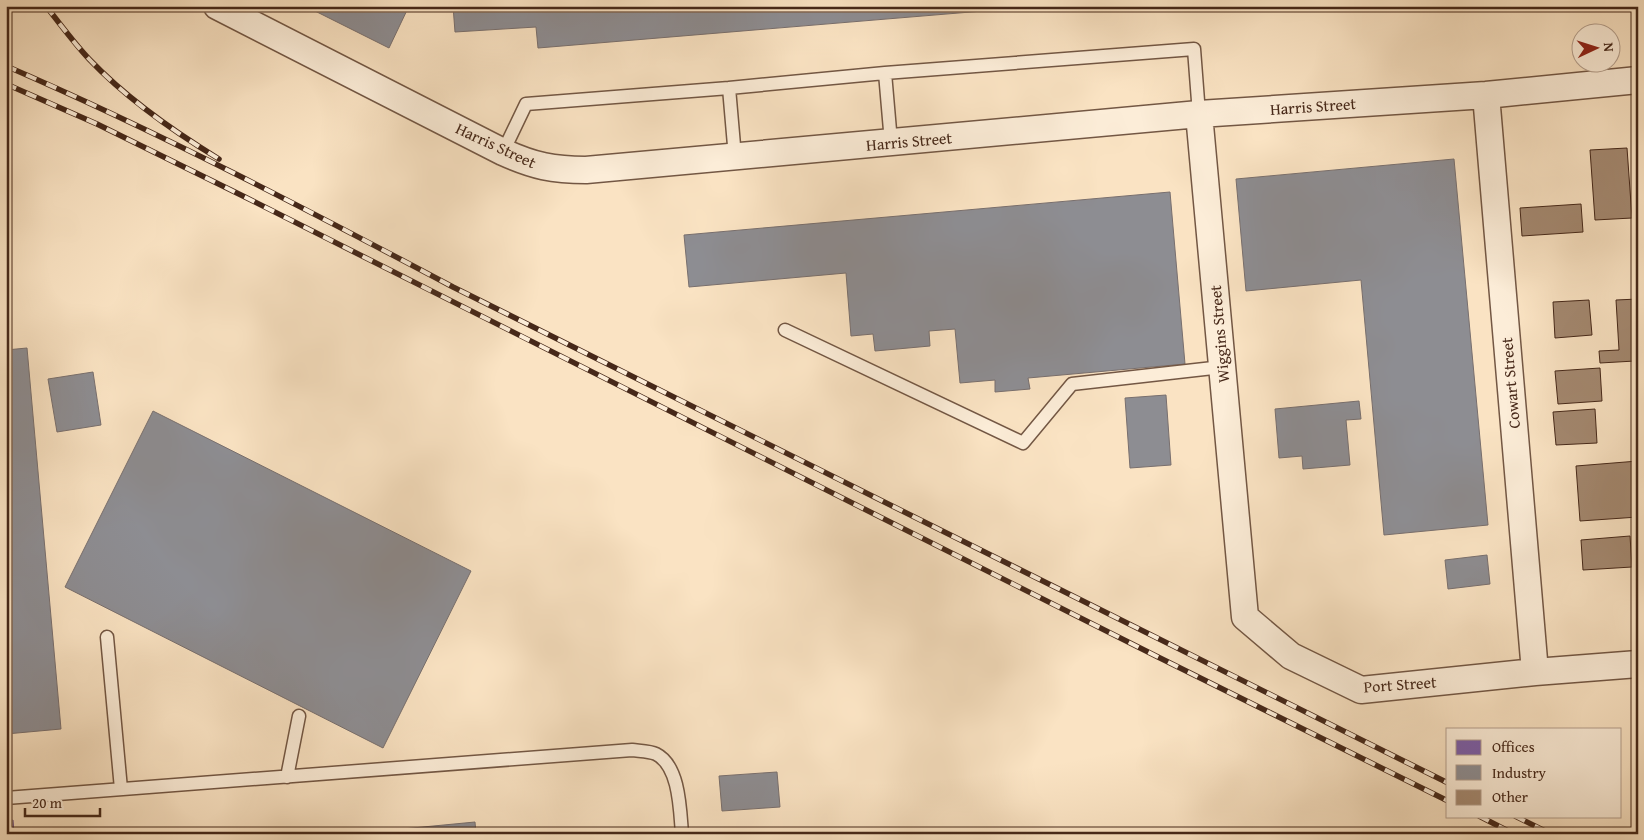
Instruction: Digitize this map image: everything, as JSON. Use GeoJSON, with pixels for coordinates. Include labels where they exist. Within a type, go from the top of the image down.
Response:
{"type":"FeatureCollection","features":[{"type":"Feature","properties":{"kind":"street","name":"Harris Street"},"geometry":{"type":"LineString","coordinates":[[217,6],[504,152],[544,167],[565,170],[586,170],[735,157],[1199,114],[1486,95],[1638,80]]}},
{"type":"Feature","properties":{"kind":"street","name":"Cowart Street"},"geometry":{"type":"LineString","coordinates":[[1486,95],[1535,672]]}},
{"type":"Feature","properties":{"kind":"street","name":"Wiggins Street"},"geometry":{"type":"LineString","coordinates":[[1199,114],[1239,554]]}},
{"type":"Feature","properties":{"kind":"street","name":"Port Street"},"geometry":{"type":"LineString","coordinates":[[1239,554],[1245,617],[1292,656],[1361,690],[1535,672],[1638,664]]}},
{"type":"Feature","properties":{"kind":"lane"},"geometry":{"type":"LineString","coordinates":[[504,152],[526,104],[1194,49],[1199,114]]}},
{"type":"Feature","properties":{"kind":"lane"},"geometry":{"type":"LineString","coordinates":[[885,73],[891,142]]}},
{"type":"Feature","properties":{"kind":"lane"},"geometry":{"type":"LineString","coordinates":[[729,88],[735,157]]}},
{"type":"Feature","properties":{"kind":"lane"},"geometry":{"type":"LineString","coordinates":[[785,330],[1023,443],[1072,384],[1222,367]]}},
{"type":"Feature","properties":{"kind":"lane"},"geometry":{"type":"LineString","coordinates":[[107,637],[121,789]]}},
{"type":"Feature","properties":{"kind":"lane"},"geometry":{"type":"LineString","coordinates":[[287,777],[299,716]]}},
{"type":"Feature","properties":{"kind":"lane"},"geometry":{"type":"LineString","coordinates":[[6,798],[632,750],[656,754],[671,768],[678,792],[682,834]]}},
{"type":"Feature","properties":{"kind":"building: Offices"},"geometry":{"type":"Polygon","coordinates":[[[13,820],[14,834],[6,834],[6,821],[13,820]]]}},
{"type":"Feature","properties":{"kind":"building: Industry"},"geometry":{"type":"Polygon","coordinates":[[[305,6],[409,6],[389,48],[305,6]]]}},
{"type":"Feature","properties":{"kind":"building: Industry"},"geometry":{"type":"Polygon","coordinates":[[[453,6],[1043,6],[538,48],[536,27],[455,32],[453,6]]]}},
{"type":"Feature","properties":{"kind":"building: Industry"},"geometry":{"type":"Polygon","coordinates":[[[1454,159],[1488,525],[1384,535],[1361,280],[1246,291],[1236,179],[1454,159]]]}},
{"type":"Feature","properties":{"kind":"building: Industry"},"geometry":{"type":"Polygon","coordinates":[[[1170,192],[1185,364],[1028,378],[1030,389],[995,392],[995,380],[960,383],[955,329],[929,331],[930,346],[875,351],[873,334],[851,336],[846,273],[689,287],[684,235],[1170,192]]]}},
{"type":"Feature","properties":{"kind":"building: Industry"},"geometry":{"type":"Polygon","coordinates":[[[27,348],[61,729],[6,734],[6,350],[27,348]]]}},
{"type":"Feature","properties":{"kind":"building: Industry"},"geometry":{"type":"Polygon","coordinates":[[[93,372],[101,425],[57,432],[48,379],[93,372]]]}},
{"type":"Feature","properties":{"kind":"building: Industry"},"geometry":{"type":"Polygon","coordinates":[[[1166,395],[1171,465],[1130,468],[1125,398],[1166,395]]]}},
{"type":"Feature","properties":{"kind":"building: Industry"},"geometry":{"type":"Polygon","coordinates":[[[1359,401],[1361,419],[1346,420],[1350,465],[1303,469],[1302,456],[1279,458],[1275,409],[1359,401]]]}},
{"type":"Feature","properties":{"kind":"building: Industry"},"geometry":{"type":"Polygon","coordinates":[[[153,411],[471,571],[383,748],[65,587],[153,411]]]}},
{"type":"Feature","properties":{"kind":"building: Industry"},"geometry":{"type":"Polygon","coordinates":[[[1487,555],[1490,584],[1448,589],[1445,560],[1487,555]]]}},
{"type":"Feature","properties":{"kind":"building: Industry"},"geometry":{"type":"Polygon","coordinates":[[[777,772],[780,807],[722,811],[719,776],[777,772]]]}},
{"type":"Feature","properties":{"kind":"building: Industry"},"geometry":{"type":"Polygon","coordinates":[[[475,822],[476,834],[350,834],[475,822]]]}},
{"type":"Feature","properties":{"kind":"building: Other"},"geometry":{"type":"Polygon","coordinates":[[[1627,148],[1632,218],[1595,220],[1590,150],[1627,148]]]}},
{"type":"Feature","properties":{"kind":"building: Other"},"geometry":{"type":"Polygon","coordinates":[[[1581,204],[1583,232],[1522,236],[1520,208],[1581,204]]]}},
{"type":"Feature","properties":{"kind":"building: Other"},"geometry":{"type":"Polygon","coordinates":[[[1638,299],[1638,345],[1634,345],[1635,361],[1600,363],[1599,351],[1619,350],[1616,300],[1638,299]]]}},
{"type":"Feature","properties":{"kind":"building: Other"},"geometry":{"type":"Polygon","coordinates":[[[1589,300],[1592,335],[1555,338],[1553,302],[1589,300]]]}},
{"type":"Feature","properties":{"kind":"building: Other"},"geometry":{"type":"Polygon","coordinates":[[[1600,368],[1602,401],[1558,404],[1555,371],[1600,368]]]}},
{"type":"Feature","properties":{"kind":"building: Other"},"geometry":{"type":"Polygon","coordinates":[[[1595,409],[1597,443],[1556,445],[1553,412],[1595,409]]]}},
{"type":"Feature","properties":{"kind":"building: Other"},"geometry":{"type":"Polygon","coordinates":[[[1638,461],[1638,517],[1580,521],[1576,466],[1638,461]]]}},
{"type":"Feature","properties":{"kind":"building: Other"},"geometry":{"type":"Polygon","coordinates":[[[1630,536],[1632,567],[1583,570],[1581,540],[1630,536]]]}},
{"type":"Feature","properties":{"kind":"railway"},"geometry":{"type":"LineString","coordinates":[[46,6],[83,53],[119,88],[168,126],[219,159]]}},
{"type":"Feature","properties":{"kind":"railway"},"geometry":{"type":"LineString","coordinates":[[6,66],[176,144],[453,287],[1446,782]]}},
{"type":"Feature","properties":{"kind":"railway"},"geometry":{"type":"LineString","coordinates":[[6,84],[97,124],[245,197],[1446,800]]}},
{"type":"Feature","properties":{"kind":"railway"},"geometry":{"type":"LineString","coordinates":[[1483,818],[1514,834]]}},
{"type":"Feature","properties":{"kind":"railway"},"geometry":{"type":"LineString","coordinates":[[1519,818],[1551,834]]}}]}
